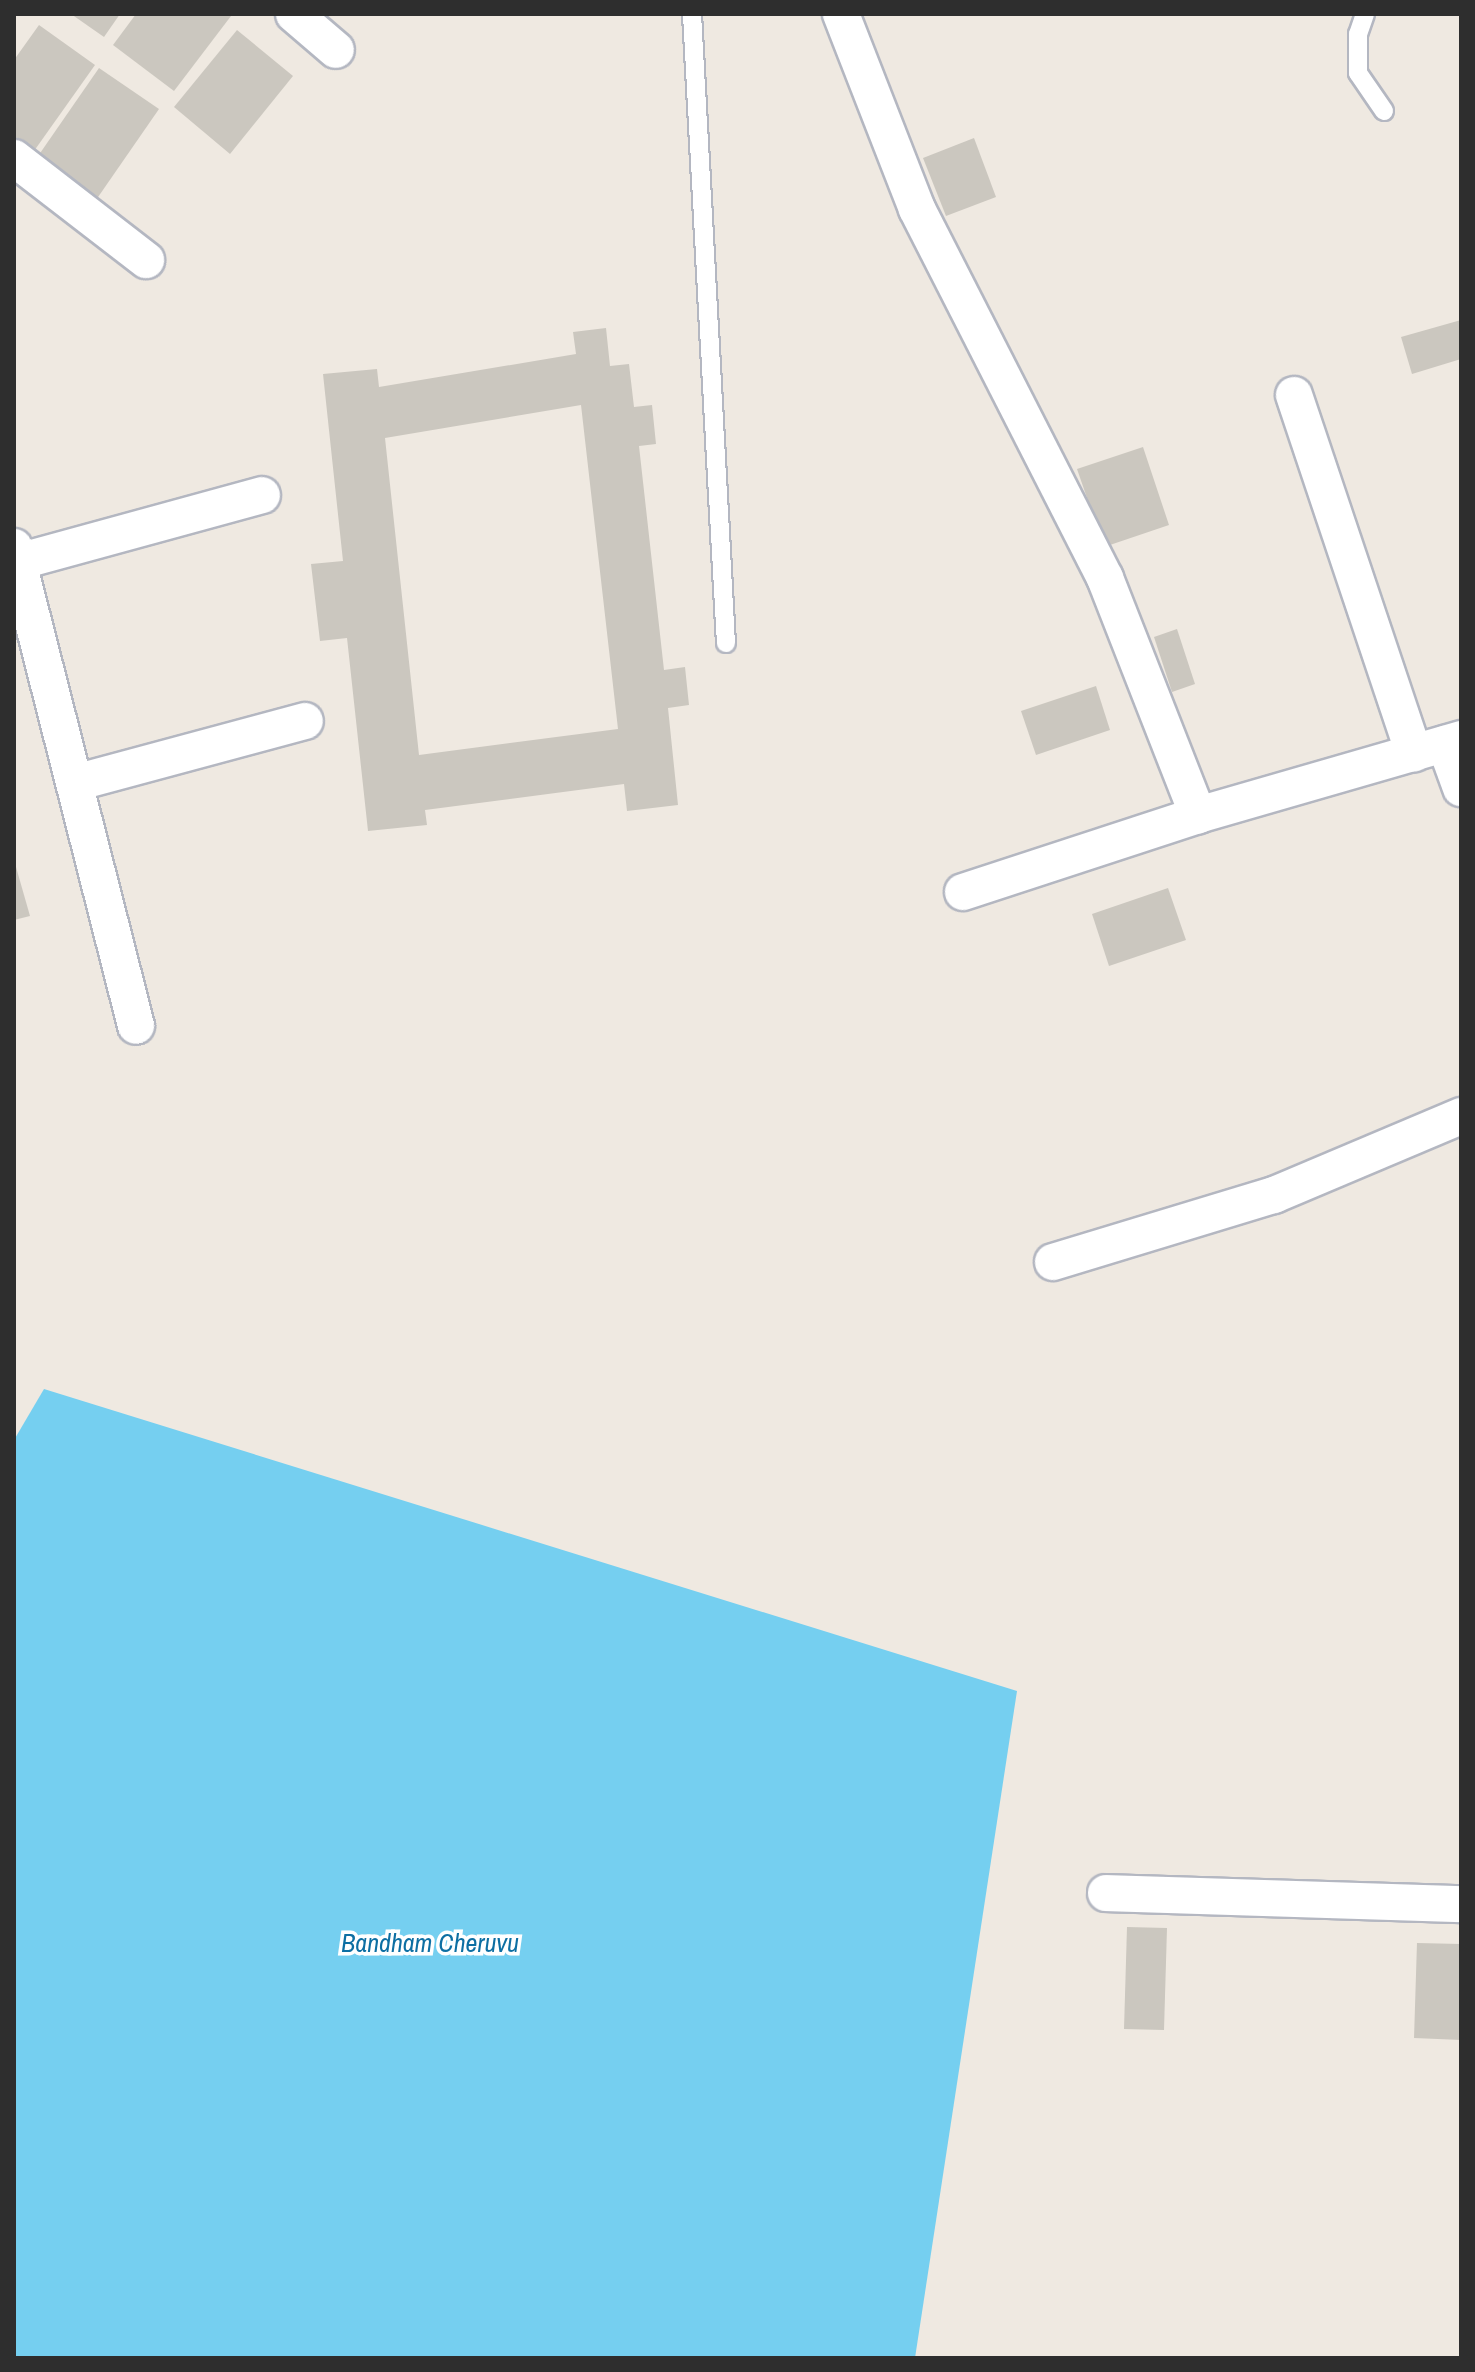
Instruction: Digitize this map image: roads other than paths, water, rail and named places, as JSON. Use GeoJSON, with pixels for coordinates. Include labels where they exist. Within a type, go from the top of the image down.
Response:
{"type":"FeatureCollection","features":[{"type":"Feature","properties":{"kind":"street"},"geometry":{"type":"LineString","coordinates":[[294,14],[336,50]]}},
{"type":"Feature","properties":{"kind":"street"},"geometry":{"type":"LineString","coordinates":[[841,14],[917,209],[1105,578],[1198,815]]}},
{"type":"Feature","properties":{"kind":"street"},"geometry":{"type":"LineString","coordinates":[[14,158],[146,260]]}},
{"type":"Feature","properties":{"kind":"street"},"geometry":{"type":"LineString","coordinates":[[1294,395],[1440,745],[1461,788]]}},
{"type":"Feature","properties":{"kind":"street"},"geometry":{"type":"LineString","coordinates":[[136,1026],[15,557],[262,495]]}},
{"type":"Feature","properties":{"kind":"street"},"geometry":{"type":"LineString","coordinates":[[75,783],[305,721]]}},
{"type":"Feature","properties":{"kind":"street"},"geometry":{"type":"LineString","coordinates":[[963,892],[1198,815],[1440,745]]}},
{"type":"Feature","properties":{"kind":"street"},"geometry":{"type":"LineString","coordinates":[[1053,1262],[1274,1195],[1461,1116]]}},
{"type":"Feature","properties":{"kind":"street"},"geometry":{"type":"LineString","coordinates":[[1106,1893],[1461,1904]]}},
{"type":"Feature","properties":{"kind":"lane"},"geometry":{"type":"LineString","coordinates":[[692,14],[726,643]]}},
{"type":"Feature","properties":{"kind":"lane"},"geometry":{"type":"LineString","coordinates":[[1365,14],[1358,34],[1358,73],[1384,111]]}},
{"type":"Feature","properties":{"kind":"water","name":"Bandham Cheruvu"},"geometry":{"type":"Polygon","coordinates":[[[44,1389],[1017,1691],[915,2358],[14,2358],[14,1440],[44,1389]]]}}]}
